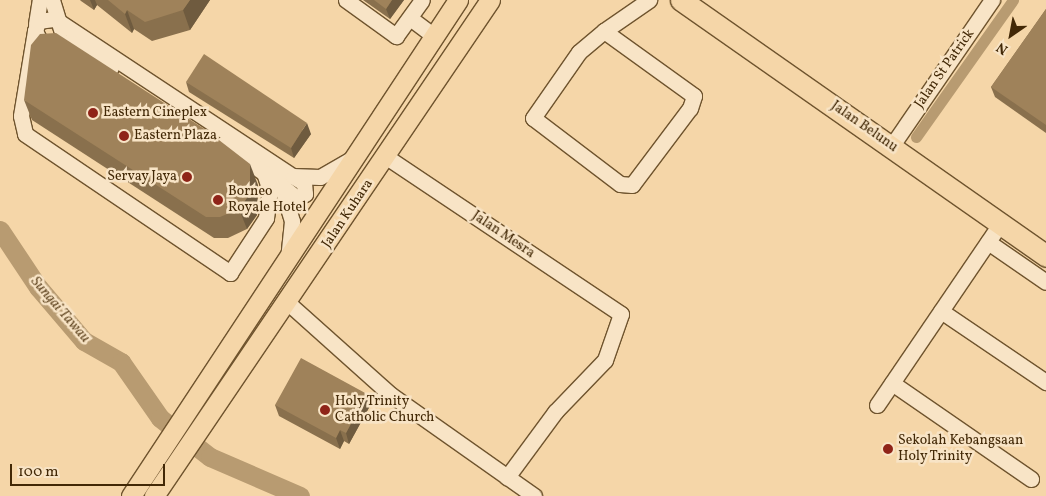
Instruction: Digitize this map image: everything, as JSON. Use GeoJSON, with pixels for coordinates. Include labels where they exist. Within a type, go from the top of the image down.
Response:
{"type":"FeatureCollection","features":[{"type":"Feature","properties":{"kind":"highway","name":"Jalan Belunu"},"geometry":{"type":"LineString","coordinates":[[681,0],[1046,256]]}},
{"type":"Feature","properties":{"kind":"highway","name":"Jalan Belunu"},"geometry":{"type":"LineString","coordinates":[[701,0],[1046,242]]}},
{"type":"Feature","properties":{"kind":"main road","name":"Jalan Kuhara"},"geometry":{"type":"LineString","coordinates":[[131,496],[286,266],[458,0]]}},
{"type":"Feature","properties":{"kind":"main road","name":"Jalan Kuhara"},"geometry":{"type":"LineString","coordinates":[[154,496],[490,0]]}},
{"type":"Feature","properties":{"kind":"main road"},"geometry":{"type":"LineString","coordinates":[[209,379],[246,345],[272,306],[287,302]]}},
{"type":"Feature","properties":{"kind":"street"},"geometry":{"type":"LineString","coordinates":[[40,0],[32,59],[20,116],[25,134],[230,272],[266,218],[270,191],[264,172]]}},
{"type":"Feature","properties":{"kind":"street"},"geometry":{"type":"LineString","coordinates":[[32,59],[60,36],[52,0]]}},
{"type":"Feature","properties":{"kind":"street"},"geometry":{"type":"LineString","coordinates":[[346,0],[396,36],[422,0]]}},
{"type":"Feature","properties":{"kind":"street"},"geometry":{"type":"LineString","coordinates":[[604,32],[694,96],[690,108],[632,185],[620,184],[533,118],[579,52],[604,32],[649,0]]}},
{"type":"Feature","properties":{"kind":"street","name":"Jalan St Patrick"},"geometry":{"type":"LineString","coordinates":[[897,138],[992,0]]}},
{"type":"Feature","properties":{"kind":"street"},"geometry":{"type":"LineString","coordinates":[[35,28],[44,17],[56,20],[286,181],[292,222],[286,266]]}},
{"type":"Feature","properties":{"kind":"street"},"geometry":{"type":"LineString","coordinates":[[410,18],[434,36]]}},
{"type":"Feature","properties":{"kind":"street"},"geometry":{"type":"LineString","coordinates":[[35,28],[40,40],[77,46],[264,172],[286,181],[320,177],[358,153]]}},
{"type":"Feature","properties":{"kind":"street","name":"Jalan Mesra"},"geometry":{"type":"LineString","coordinates":[[386,156],[621,314],[605,360],[554,412],[507,477]]}},
{"type":"Feature","properties":{"kind":"street"},"geometry":{"type":"LineString","coordinates":[[877,405],[1000,224]]}},
{"type":"Feature","properties":{"kind":"street"},"geometry":{"type":"LineString","coordinates":[[988,242],[1046,282]]}},
{"type":"Feature","properties":{"kind":"street"},"geometry":{"type":"LineString","coordinates":[[287,302],[391,394],[534,496]]}},
{"type":"Feature","properties":{"kind":"street"},"geometry":{"type":"LineString","coordinates":[[942,311],[1046,382]]}},
{"type":"Feature","properties":{"kind":"street"},"geometry":{"type":"LineString","coordinates":[[892,383],[1032,479]]}},
{"type":"Feature","properties":{"kind":"building"},"geometry":{"type":"Polygon","coordinates":[[[108,0],[190,0],[183,10],[145,22],[127,10],[125,14],[108,0]]]}},
{"type":"Feature","properties":{"kind":"building"},"geometry":{"type":"Polygon","coordinates":[[[374,0],[392,0],[386,9],[374,0]]]}},
{"type":"Feature","properties":{"kind":"building"},"geometry":{"type":"Polygon","coordinates":[[[1046,9],[1046,125],[991,87],[1046,9]]]}},
{"type":"Feature","properties":{"kind":"building","name":"Eastern Plaza"},"geometry":{"type":"Polygon","coordinates":[[[56,33],[206,130],[250,164],[250,194],[239,209],[220,217],[206,217],[24,100],[31,45],[40,34],[56,33]]]}},
{"type":"Feature","properties":{"kind":"building"},"geometry":{"type":"Polygon","coordinates":[[[204,54],[307,123],[291,148],[186,82],[204,54]]]}},
{"type":"Feature","properties":{"kind":"building","name":"Holy Trinity Catholic Church"},"geometry":{"type":"Polygon","coordinates":[[[301,358],[367,394],[346,433],[340,430],[336,438],[275,405],[301,358]]]}},
{"type":"Feature","properties":{"kind":"waterway"},"geometry":{"type":"LineString","coordinates":[[916,137],[1013,0]]}},
{"type":"Feature","properties":{"kind":"waterway","name":"Sungai Tawau"},"geometry":{"type":"LineString","coordinates":[[0,230],[38,287],[84,341],[121,362],[160,418],[210,457],[300,496]]}},
{"type":"Feature","properties":{"kind":"place","name":"Eastern Cineplex"},"geometry":{"type":"Point","coordinates":[93,113]}},
{"type":"Feature","properties":{"kind":"place","name":"Eastern Plaza"},"geometry":{"type":"Point","coordinates":[124,136]}},
{"type":"Feature","properties":{"kind":"place","name":"Servay Jaya"},"geometry":{"type":"Point","coordinates":[187,177]}},
{"type":"Feature","properties":{"kind":"place","name":"Borneo Royale Hotel"},"geometry":{"type":"Point","coordinates":[218,200]}},
{"type":"Feature","properties":{"kind":"place","name":"Holy Trinity Catholic Church"},"geometry":{"type":"Point","coordinates":[325,410]}},
{"type":"Feature","properties":{"kind":"place","name":"Sekolah Kebangsaan Holy Trinity"},"geometry":{"type":"Point","coordinates":[888,449]}}]}
